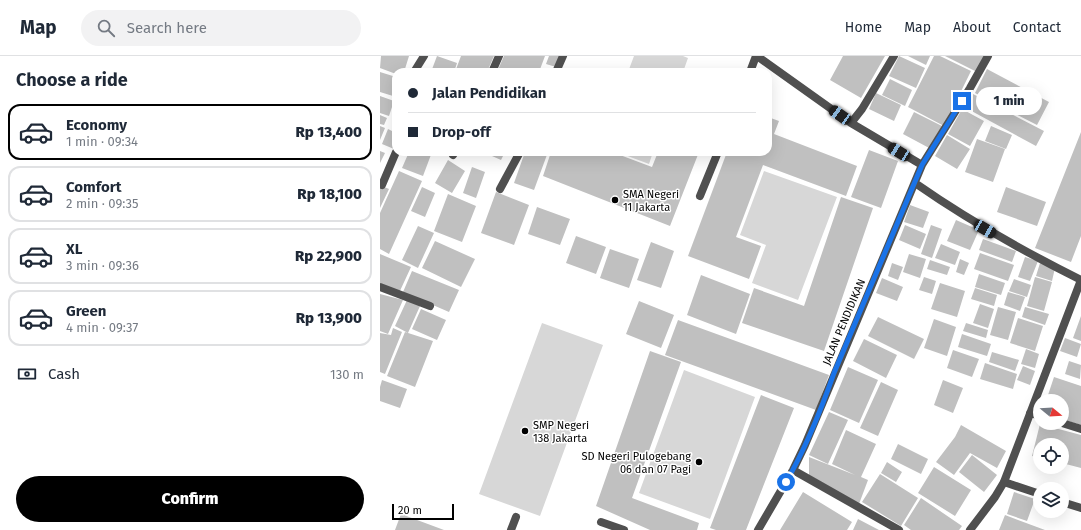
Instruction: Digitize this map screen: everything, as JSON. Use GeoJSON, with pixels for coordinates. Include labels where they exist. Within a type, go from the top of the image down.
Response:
{"type":"FeatureCollection","features":[{"type":"Feature","properties":{"kind":"street"},"geometry":{"type":"LineString","coordinates":[[416,68],[424,56]]}},
{"type":"Feature","properties":{"kind":"street"},"geometry":{"type":"LineString","coordinates":[[494,68],[499,56]]}},
{"type":"Feature","properties":{"kind":"street"},"geometry":{"type":"LineString","coordinates":[[558,68],[564,56]]}},
{"type":"Feature","properties":{"kind":"street"},"geometry":{"type":"LineString","coordinates":[[752,68],[756,56],[851,123],[922,165]]}},
{"type":"Feature","properties":{"kind":"street"},"geometry":{"type":"LineString","coordinates":[[851,123],[862,109],[894,56]]}},
{"type":"Feature","properties":{"kind":"street","name":"JALAN PENDIDIKAN"},"geometry":{"type":"LineString","coordinates":[[758,530],[793,470],[825,399],[834,373],[922,165],[988,56]]}},
{"type":"Feature","properties":{"kind":"street"},"geometry":{"type":"LineString","coordinates":[[382,185],[394,156]]}},
{"type":"Feature","properties":{"kind":"street"},"geometry":{"type":"LineString","coordinates":[[500,189],[518,156]]}},
{"type":"Feature","properties":{"kind":"street"},"geometry":{"type":"LineString","coordinates":[[700,196],[716,156]]}},
{"type":"Feature","properties":{"kind":"street"},"geometry":{"type":"LineString","coordinates":[[915,183],[985,229],[1081,280],[1004,482],[995,497],[970,530]]}},
{"type":"Feature","properties":{"kind":"street"},"geometry":{"type":"LineString","coordinates":[[380,287],[430,306]]}},
{"type":"Feature","properties":{"kind":"street"},"geometry":{"type":"LineString","coordinates":[[1069,425],[1081,429]]}},
{"type":"Feature","properties":{"kind":"street"},"geometry":{"type":"LineString","coordinates":[[793,470],[899,530]]}},
{"type":"Feature","properties":{"kind":"street"},"geometry":{"type":"LineString","coordinates":[[1004,482],[1033,492]]}},
{"type":"Feature","properties":{"kind":"street"},"geometry":{"type":"LineString","coordinates":[[1069,504],[1081,508]]}},
{"type":"Feature","properties":{"kind":"street"},"geometry":{"type":"LineString","coordinates":[[511,530],[516,517]]}},
{"type":"Feature","properties":{"kind":"street"},"geometry":{"type":"LineString","coordinates":[[601,522],[624,530]]}},
{"type":"Feature","properties":{"kind":"shaded area"},"geometry":{"type":"Polygon","coordinates":[[[634,56],[683,56],[688,58],[684,68],[630,68],[634,56]]]}},
{"type":"Feature","properties":{"kind":"shaded area"},"geometry":{"type":"Polygon","coordinates":[[[628,156],[652,156],[649,164],[628,156]]]}},
{"type":"Feature","properties":{"kind":"shaded area"},"geometry":{"type":"Polygon","coordinates":[[[764,171],[837,197],[798,300],[752,283],[766,245],[740,235],[764,171]]]}},
{"type":"Feature","properties":{"kind":"shaded area"},"geometry":{"type":"Polygon","coordinates":[[[542,323],[603,345],[540,516],[479,494],[542,323]]]}},
{"type":"Feature","properties":{"kind":"shaded area"},"geometry":{"type":"Polygon","coordinates":[[[684,370],[755,397],[710,519],[639,493],[684,370]]]}},
{"type":"Feature","properties":{"kind":"building"},"geometry":{"type":"Polygon","coordinates":[[[381,56],[409,56],[405,68],[392,68],[392,72],[380,68],[381,56]]]}},
{"type":"Feature","properties":{"kind":"building"},"geometry":{"type":"Polygon","coordinates":[[[437,56],[457,63],[455,68],[432,68],[437,56]]]}},
{"type":"Feature","properties":{"kind":"building"},"geometry":{"type":"Polygon","coordinates":[[[461,56],[494,56],[489,68],[456,68],[461,56]]]}},
{"type":"Feature","properties":{"kind":"building"},"geometry":{"type":"Polygon","coordinates":[[[504,56],[545,56],[540,68],[499,68],[504,56]]]}},
{"type":"Feature","properties":{"kind":"building"},"geometry":{"type":"Polygon","coordinates":[[[549,56],[561,56],[556,67],[546,64],[549,56]]]}},
{"type":"Feature","properties":{"kind":"building"},"geometry":{"type":"Polygon","coordinates":[[[843,56],[885,56],[861,98],[830,80],[843,56]]]}},
{"type":"Feature","properties":{"kind":"building"},"geometry":{"type":"Polygon","coordinates":[[[899,56],[925,68],[916,88],[889,76],[899,56]]]}},
{"type":"Feature","properties":{"kind":"building"},"geometry":{"type":"Polygon","coordinates":[[[908,56],[930,56],[926,65],[908,56]]]}},
{"type":"Feature","properties":{"kind":"building"},"geometry":{"type":"Polygon","coordinates":[[[934,56],[940,56],[971,71],[944,126],[908,107],[934,56]]]}},
{"type":"Feature","properties":{"kind":"building"},"geometry":{"type":"Polygon","coordinates":[[[945,56],[986,56],[977,72],[945,56]]]}},
{"type":"Feature","properties":{"kind":"building"},"geometry":{"type":"Polygon","coordinates":[[[987,69],[1049,102],[1037,125],[975,93],[987,69]]]}},
{"type":"Feature","properties":{"kind":"building"},"geometry":{"type":"Polygon","coordinates":[[[380,72],[392,76],[392,96],[380,92],[380,72]]]}},
{"type":"Feature","properties":{"kind":"building"},"geometry":{"type":"Polygon","coordinates":[[[890,79],[912,90],[905,106],[882,95],[890,79]]]}},
{"type":"Feature","properties":{"kind":"building"},"geometry":{"type":"Polygon","coordinates":[[[876,93],[901,105],[894,121],[869,109],[876,93]]]}},
{"type":"Feature","properties":{"kind":"building"},"geometry":{"type":"Polygon","coordinates":[[[973,94],[1044,131],[1036,146],[966,108],[973,94]]]}},
{"type":"Feature","properties":{"kind":"building"},"geometry":{"type":"Polygon","coordinates":[[[380,96],[392,100],[392,107],[389,116],[380,113],[380,96]]]}},
{"type":"Feature","properties":{"kind":"building"},"geometry":{"type":"Polygon","coordinates":[[[962,109],[984,121],[970,146],[948,134],[962,109]]]}},
{"type":"Feature","properties":{"kind":"building"},"geometry":{"type":"Polygon","coordinates":[[[914,112],[942,126],[931,149],[903,134],[914,112]]]}},
{"type":"Feature","properties":{"kind":"building"},"geometry":{"type":"Polygon","coordinates":[[[380,115],[387,118],[384,125],[380,124],[380,115]]]}},
{"type":"Feature","properties":{"kind":"building"},"geometry":{"type":"Polygon","coordinates":[[[772,118],[779,121],[774,134],[857,166],[846,196],[763,165],[736,237],[761,246],[749,279],[688,256],[726,156],[772,156],[772,118]]]}},
{"type":"Feature","properties":{"kind":"building"},"geometry":{"type":"Polygon","coordinates":[[[380,126],[385,128],[380,140],[380,126]]]}},
{"type":"Feature","properties":{"kind":"building"},"geometry":{"type":"Polygon","coordinates":[[[991,126],[1012,135],[1006,149],[985,141],[991,126]]]}},
{"type":"Feature","properties":{"kind":"building"},"geometry":{"type":"Polygon","coordinates":[[[388,129],[392,131],[392,148],[382,144],[388,129]]]}},
{"type":"Feature","properties":{"kind":"building"},"geometry":{"type":"Polygon","coordinates":[[[1081,132],[1081,236],[1071,262],[1035,248],[1081,132]]]}},
{"type":"Feature","properties":{"kind":"building"},"geometry":{"type":"Polygon","coordinates":[[[947,135],[970,149],[957,169],[935,156],[947,135]]]}},
{"type":"Feature","properties":{"kind":"building"},"geometry":{"type":"Polygon","coordinates":[[[977,139],[1005,149],[993,182],[965,172],[977,139]]]}},
{"type":"Feature","properties":{"kind":"building"},"geometry":{"type":"Polygon","coordinates":[[[869,150],[898,161],[881,208],[851,197],[869,150]]]}},
{"type":"Feature","properties":{"kind":"building"},"geometry":{"type":"Polygon","coordinates":[[[380,151],[385,153],[380,163],[380,151]]]}},
{"type":"Feature","properties":{"kind":"building"},"geometry":{"type":"Polygon","coordinates":[[[407,156],[430,156],[423,176],[402,168],[407,156]]]}},
{"type":"Feature","properties":{"kind":"building"},"geometry":{"type":"Polygon","coordinates":[[[492,156],[503,156],[501,160],[492,156]]]}},
{"type":"Feature","properties":{"kind":"building"},"geometry":{"type":"Polygon","coordinates":[[[524,156],[547,156],[534,190],[514,183],[524,156]]]}},
{"type":"Feature","properties":{"kind":"building"},"geometry":{"type":"Polygon","coordinates":[[[550,156],[623,156],[652,167],[656,156],[697,156],[670,226],[543,176],[550,156]]]}},
{"type":"Feature","properties":{"kind":"building"},"geometry":{"type":"Polygon","coordinates":[[[448,160],[465,171],[452,193],[435,183],[448,160]]]}},
{"type":"Feature","properties":{"kind":"building"},"geometry":{"type":"Polygon","coordinates":[[[472,167],[485,172],[476,198],[463,193],[472,167]]]}},
{"type":"Feature","properties":{"kind":"building"},"geometry":{"type":"Polygon","coordinates":[[[399,171],[422,181],[389,254],[380,249],[380,213],[399,171]]]}},
{"type":"Feature","properties":{"kind":"building"},"geometry":{"type":"Polygon","coordinates":[[[380,185],[389,189],[380,208],[380,185]]]}},
{"type":"Feature","properties":{"kind":"building"},"geometry":{"type":"Polygon","coordinates":[[[422,187],[435,193],[425,217],[411,211],[422,187]]]}},
{"type":"Feature","properties":{"kind":"building"},"geometry":{"type":"Polygon","coordinates":[[[1006,187],[1046,202],[1037,226],[997,212],[1006,187]]]}},
{"type":"Feature","properties":{"kind":"building"},"geometry":{"type":"Polygon","coordinates":[[[496,192],[529,205],[514,245],[481,233],[496,192]]]}},
{"type":"Feature","properties":{"kind":"building"},"geometry":{"type":"Polygon","coordinates":[[[448,194],[476,206],[462,242],[434,231],[448,194]]]}},
{"type":"Feature","properties":{"kind":"building"},"geometry":{"type":"Polygon","coordinates":[[[841,197],[873,208],[824,351],[742,323],[754,288],[804,306],[841,197]]]}},
{"type":"Feature","properties":{"kind":"building"},"geometry":{"type":"Polygon","coordinates":[[[910,205],[929,212],[923,228],[904,222],[910,205]]]}},
{"type":"Feature","properties":{"kind":"building"},"geometry":{"type":"Polygon","coordinates":[[[537,207],[570,219],[560,245],[528,234],[537,207]]]}},
{"type":"Feature","properties":{"kind":"building"},"geometry":{"type":"Polygon","coordinates":[[[956,220],[979,230],[970,250],[947,241],[956,220]]]}},
{"type":"Feature","properties":{"kind":"building"},"geometry":{"type":"Polygon","coordinates":[[[905,225],[926,234],[920,249],[899,240],[905,225]]]}},
{"type":"Feature","properties":{"kind":"building"},"geometry":{"type":"Polygon","coordinates":[[[931,225],[942,229],[932,258],[921,254],[931,225]]]}},
{"type":"Feature","properties":{"kind":"building"},"geometry":{"type":"Polygon","coordinates":[[[418,226],[434,233],[418,268],[402,260],[418,226]]]}},
{"type":"Feature","properties":{"kind":"building"},"geometry":{"type":"Polygon","coordinates":[[[576,236],[606,247],[596,274],[566,263],[576,236]]]}},
{"type":"Feature","properties":{"kind":"building"},"geometry":{"type":"Polygon","coordinates":[[[983,239],[1016,251],[1012,262],[979,250],[983,239]]]}},
{"type":"Feature","properties":{"kind":"building"},"geometry":{"type":"Polygon","coordinates":[[[435,241],[475,259],[461,287],[422,268],[435,241]]]}},
{"type":"Feature","properties":{"kind":"building"},"geometry":{"type":"Polygon","coordinates":[[[651,242],[674,251],[661,288],[637,280],[651,242]]]}},
{"type":"Feature","properties":{"kind":"building"},"geometry":{"type":"Polygon","coordinates":[[[941,244],[960,252],[955,265],[935,258],[941,244]]]}},
{"type":"Feature","properties":{"kind":"building"},"geometry":{"type":"Polygon","coordinates":[[[610,249],[639,259],[629,288],[600,278],[610,249]]]}},
{"type":"Feature","properties":{"kind":"building"},"geometry":{"type":"Polygon","coordinates":[[[980,253],[1014,265],[1008,281],[974,269],[980,253]]]}},
{"type":"Feature","properties":{"kind":"building"},"geometry":{"type":"Polygon","coordinates":[[[380,254],[411,267],[399,293],[380,284],[380,254]]]}},
{"type":"Feature","properties":{"kind":"building"},"geometry":{"type":"Polygon","coordinates":[[[909,254],[926,259],[920,278],[903,272],[909,254]]]}},
{"type":"Feature","properties":{"kind":"building"},"geometry":{"type":"Polygon","coordinates":[[[1025,257],[1038,261],[1030,281],[1018,277],[1025,257]]]}},
{"type":"Feature","properties":{"kind":"building"},"geometry":{"type":"Polygon","coordinates":[[[960,259],[969,263],[964,275],[956,272],[960,259]]]}},
{"type":"Feature","properties":{"kind":"building"},"geometry":{"type":"Polygon","coordinates":[[[930,260],[950,267],[947,275],[927,269],[930,260]]]}},
{"type":"Feature","properties":{"kind":"building"},"geometry":{"type":"Polygon","coordinates":[[[892,263],[903,267],[898,280],[888,276],[892,263]]]}},
{"type":"Feature","properties":{"kind":"building"},"geometry":{"type":"Polygon","coordinates":[[[1040,263],[1055,268],[1052,281],[1036,276],[1040,263]]]}},
{"type":"Feature","properties":{"kind":"building"},"geometry":{"type":"Polygon","coordinates":[[[412,271],[459,290],[449,312],[403,292],[412,271]]]}},
{"type":"Feature","properties":{"kind":"building"},"geometry":{"type":"Polygon","coordinates":[[[979,274],[1005,283],[1001,295],[975,287],[979,274]]]}},
{"type":"Feature","properties":{"kind":"building"},"geometry":{"type":"Polygon","coordinates":[[[701,275],[750,294],[736,334],[687,315],[701,275]]]}},
{"type":"Feature","properties":{"kind":"building"},"geometry":{"type":"Polygon","coordinates":[[[924,277],[936,281],[932,294],[919,290],[924,277]]]}},
{"type":"Feature","properties":{"kind":"building"},"geometry":{"type":"Polygon","coordinates":[[[1035,277],[1052,282],[1044,311],[1027,306],[1035,277]]]}},
{"type":"Feature","properties":{"kind":"building"},"geometry":{"type":"Polygon","coordinates":[[[882,278],[903,287],[897,301],[876,293],[882,278]]]}},
{"type":"Feature","properties":{"kind":"building"},"geometry":{"type":"Polygon","coordinates":[[[1014,279],[1031,285],[1027,297],[1009,291],[1014,279]]]}},
{"type":"Feature","properties":{"kind":"building"},"geometry":{"type":"Polygon","coordinates":[[[940,283],[965,291],[957,317],[931,309],[940,283]]]}},
{"type":"Feature","properties":{"kind":"building"},"geometry":{"type":"Polygon","coordinates":[[[975,288],[997,295],[994,306],[971,299],[975,288]]]}},
{"type":"Feature","properties":{"kind":"building"},"geometry":{"type":"Polygon","coordinates":[[[1008,292],[1025,297],[1020,311],[1004,305],[1008,292]]]}},
{"type":"Feature","properties":{"kind":"building"},"geometry":{"type":"Polygon","coordinates":[[[380,294],[403,300],[388,334],[380,331],[380,294]]]}},
{"type":"Feature","properties":{"kind":"building"},"geometry":{"type":"Polygon","coordinates":[[[407,300],[420,306],[408,333],[395,326],[407,300]]]}},
{"type":"Feature","properties":{"kind":"building"},"geometry":{"type":"Polygon","coordinates":[[[639,301],[674,315],[661,348],[626,334],[639,301]]]}},
{"type":"Feature","properties":{"kind":"building"},"geometry":{"type":"Polygon","coordinates":[[[980,304],[994,309],[988,328],[973,323],[980,304]]]}},
{"type":"Feature","properties":{"kind":"building"},"geometry":{"type":"Polygon","coordinates":[[[998,307],[1016,312],[1008,340],[990,335],[998,307]]]}},
{"type":"Feature","properties":{"kind":"building"},"geometry":{"type":"Polygon","coordinates":[[[1025,307],[1049,314],[1045,325],[1022,317],[1025,307]]]}},
{"type":"Feature","properties":{"kind":"building"},"geometry":{"type":"Polygon","coordinates":[[[421,309],[446,320],[437,340],[412,329],[421,309]]]}},
{"type":"Feature","properties":{"kind":"building"},"geometry":{"type":"Polygon","coordinates":[[[1081,316],[1081,341],[1073,338],[1081,316]]]}},
{"type":"Feature","properties":{"kind":"building"},"geometry":{"type":"Polygon","coordinates":[[[878,317],[924,339],[914,359],[868,336],[878,317]]]}},
{"type":"Feature","properties":{"kind":"building"},"geometry":{"type":"Polygon","coordinates":[[[1018,318],[1043,326],[1035,351],[1010,343],[1018,318]]]}},
{"type":"Feature","properties":{"kind":"building"},"geometry":{"type":"Polygon","coordinates":[[[934,319],[956,327],[947,356],[924,348],[934,319]]]}},
{"type":"Feature","properties":{"kind":"building"},"geometry":{"type":"Polygon","coordinates":[[[678,320],[829,375],[816,410],[665,355],[678,320]]]}},
{"type":"Feature","properties":{"kind":"building"},"geometry":{"type":"Polygon","coordinates":[[[966,323],[988,330],[986,338],[963,331],[966,323]]]}},
{"type":"Feature","properties":{"kind":"building"},"geometry":{"type":"Polygon","coordinates":[[[393,328],[402,332],[385,374],[380,372],[380,333],[391,335],[393,328]]]}},
{"type":"Feature","properties":{"kind":"building"},"geometry":{"type":"Polygon","coordinates":[[[405,332],[433,341],[415,387],[387,376],[405,332]]]}},
{"type":"Feature","properties":{"kind":"building"},"geometry":{"type":"Polygon","coordinates":[[[962,334],[991,344],[987,356],[958,347],[962,334]]]}},
{"type":"Feature","properties":{"kind":"building"},"geometry":{"type":"Polygon","coordinates":[[[1065,338],[1081,344],[1077,357],[1060,351],[1065,338]]]}},
{"type":"Feature","properties":{"kind":"building"},"geometry":{"type":"Polygon","coordinates":[[[864,339],[897,355],[886,378],[853,361],[864,339]]]}},
{"type":"Feature","properties":{"kind":"building"},"geometry":{"type":"Polygon","coordinates":[[[1026,349],[1039,354],[1035,368],[1021,364],[1026,349]]]}},
{"type":"Feature","properties":{"kind":"building"},"geometry":{"type":"Polygon","coordinates":[[[953,350],[979,359],[972,377],[947,368],[953,350]]]}},
{"type":"Feature","properties":{"kind":"building"},"geometry":{"type":"Polygon","coordinates":[[[650,351],[681,362],[632,498],[699,523],[697,530],[650,530],[596,506],[650,351]]]}},
{"type":"Feature","properties":{"kind":"building"},"geometry":{"type":"Polygon","coordinates":[[[992,352],[1019,360],[1015,371],[989,362],[992,352]]]}},
{"type":"Feature","properties":{"kind":"building"},"geometry":{"type":"Polygon","coordinates":[[[1069,361],[1081,365],[1080,379],[1065,374],[1069,361]]]}},
{"type":"Feature","properties":{"kind":"building"},"geometry":{"type":"Polygon","coordinates":[[[985,363],[1017,374],[1013,389],[980,379],[985,363]]]}},
{"type":"Feature","properties":{"kind":"building"},"geometry":{"type":"Polygon","coordinates":[[[1023,366],[1035,371],[1030,385],[1017,380],[1023,366]]]}},
{"type":"Feature","properties":{"kind":"building"},"geometry":{"type":"Polygon","coordinates":[[[848,367],[878,380],[859,423],[830,410],[848,367]]]}},
{"type":"Feature","properties":{"kind":"building"},"geometry":{"type":"Polygon","coordinates":[[[1054,377],[1081,386],[1081,425],[1069,421],[1069,394],[1048,394],[1054,377]]]}},
{"type":"Feature","properties":{"kind":"building"},"geometry":{"type":"Polygon","coordinates":[[[382,380],[407,389],[400,408],[380,401],[380,387],[382,380]]]}},
{"type":"Feature","properties":{"kind":"building"},"geometry":{"type":"Polygon","coordinates":[[[943,380],[963,388],[953,413],[934,405],[943,380]]]}},
{"type":"Feature","properties":{"kind":"building"},"geometry":{"type":"Polygon","coordinates":[[[881,382],[898,390],[878,436],[860,428],[881,382]]]}},
{"type":"Feature","properties":{"kind":"building"},"geometry":{"type":"Polygon","coordinates":[[[761,395],[794,408],[746,530],[716,530],[710,528],[761,395]]]}},
{"type":"Feature","properties":{"kind":"building"},"geometry":{"type":"Polygon","coordinates":[[[829,412],[848,420],[828,464],[809,455],[829,412]]]}},
{"type":"Feature","properties":{"kind":"building"},"geometry":{"type":"Polygon","coordinates":[[[961,425],[1006,451],[997,468],[970,453],[954,475],[936,462],[955,437],[961,425]]]}},
{"type":"Feature","properties":{"kind":"building"},"geometry":{"type":"Polygon","coordinates":[[[846,430],[876,444],[861,477],[868,480],[859,504],[809,475],[809,457],[855,475],[832,464],[846,430]]]}},
{"type":"Feature","properties":{"kind":"building"},"geometry":{"type":"Polygon","coordinates":[[[1038,430],[1062,430],[1081,435],[1081,468],[1069,465],[1069,438],[1036,438],[1038,430]]]}},
{"type":"Feature","properties":{"kind":"building"},"geometry":{"type":"Polygon","coordinates":[[[898,444],[928,459],[921,474],[891,459],[898,444]]]}},
{"type":"Feature","properties":{"kind":"building"},"geometry":{"type":"Polygon","coordinates":[[[972,455],[997,475],[984,492],[959,472],[972,455]]]}},
{"type":"Feature","properties":{"kind":"building"},"geometry":{"type":"Polygon","coordinates":[[[887,462],[902,472],[896,482],[881,473],[887,462]]]}},
{"type":"Feature","properties":{"kind":"building"},"geometry":{"type":"Polygon","coordinates":[[[934,467],[971,490],[955,516],[918,493],[934,467]]]}},
{"type":"Feature","properties":{"kind":"building"},"geometry":{"type":"Polygon","coordinates":[[[880,474],[918,498],[901,526],[862,502],[880,474]]]}},
{"type":"Feature","properties":{"kind":"building"},"geometry":{"type":"Polygon","coordinates":[[[803,492],[852,522],[847,530],[780,530],[803,492]]]}},
{"type":"Feature","properties":{"kind":"building"},"geometry":{"type":"Polygon","coordinates":[[[1014,492],[1033,498],[1033,504],[1027,521],[1007,514],[1014,492]]]}},
{"type":"Feature","properties":{"kind":"building"},"geometry":{"type":"Polygon","coordinates":[[[921,498],[962,526],[959,530],[911,530],[904,525],[921,498]]]}},
{"type":"Feature","properties":{"kind":"building"},"geometry":{"type":"Polygon","coordinates":[[[401,514],[444,530],[395,530],[401,514]]]}},
{"type":"Feature","properties":{"kind":"building"},"geometry":{"type":"Polygon","coordinates":[[[1005,515],[1045,530],[999,530],[1005,515]]]}},
{"type":"Feature","properties":{"kind":"building"},"geometry":{"type":"Polygon","coordinates":[[[858,519],[879,530],[853,530],[858,519]]]}},
{"type":"Feature","properties":{"kind":"place","name":"SMA Negeri 11 Jakarta"},"geometry":{"type":"Point","coordinates":[615,200]}},
{"type":"Feature","properties":{"kind":"place","name":"SMP Negeri 138 Jakarta"},"geometry":{"type":"Point","coordinates":[525,431]}},
{"type":"Feature","properties":{"kind":"place","name":"SD Negeri Pulogebang 06 dan 07 Pagi"},"geometry":{"type":"Point","coordinates":[699,462]}},
{"type":"Feature","properties":{"kind":"route"},"geometry":{"type":"LineString","coordinates":[[786,482],[793,470],[825,399],[834,373],[922,165],[962,101]]}}]}
